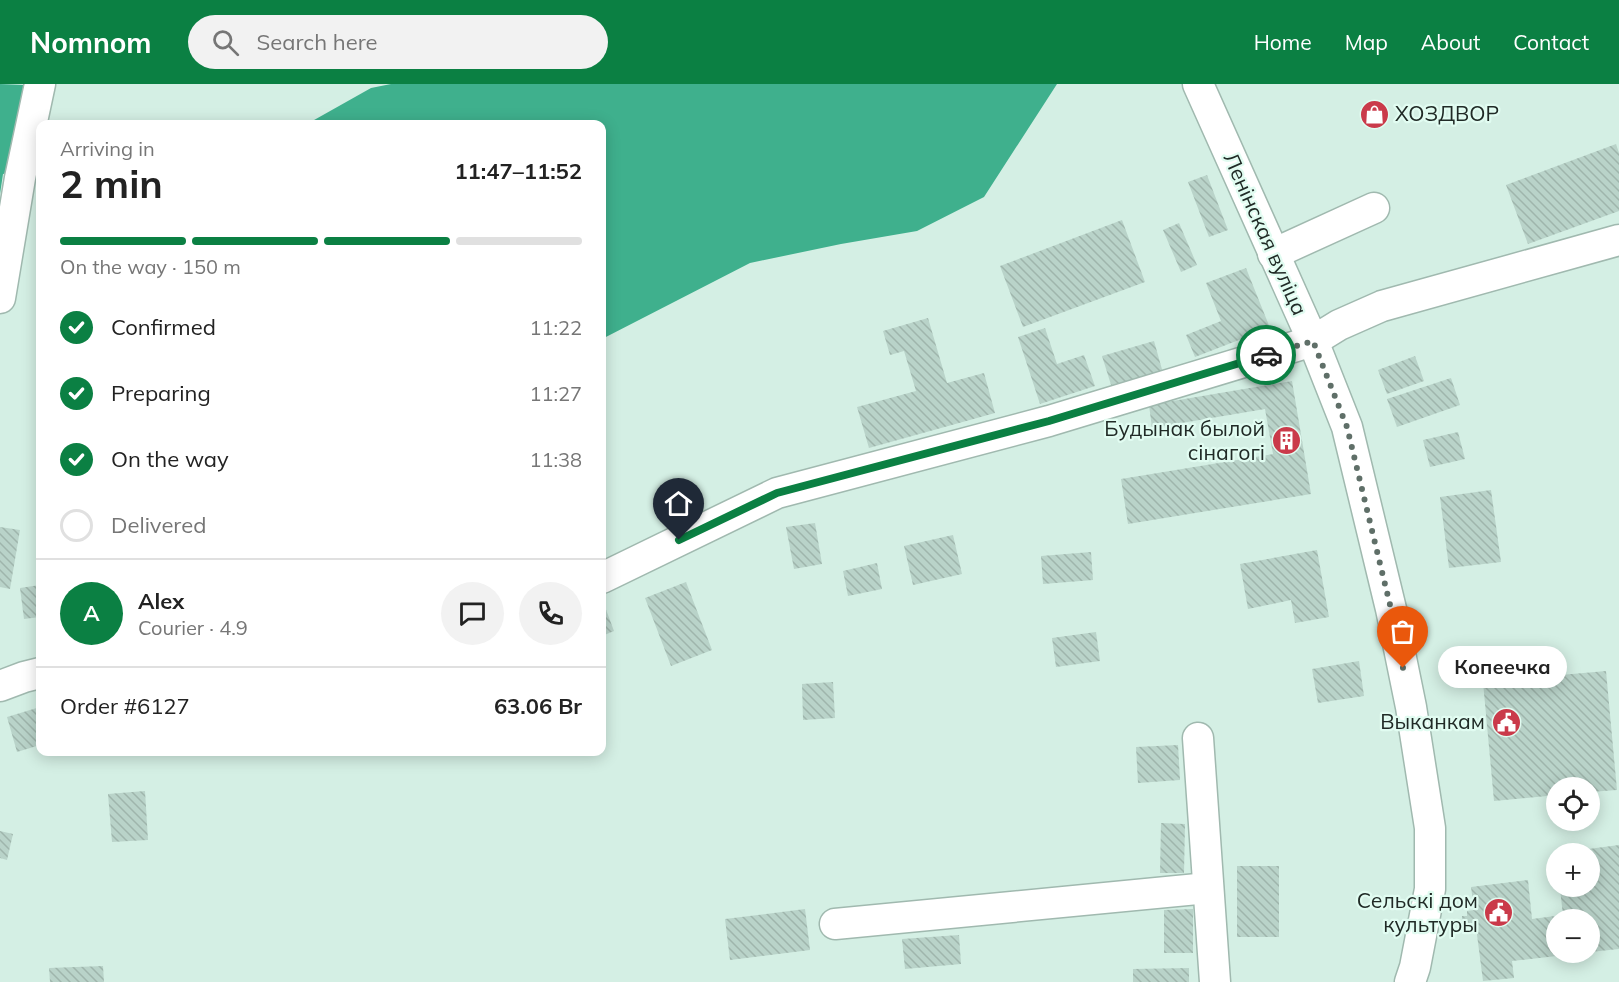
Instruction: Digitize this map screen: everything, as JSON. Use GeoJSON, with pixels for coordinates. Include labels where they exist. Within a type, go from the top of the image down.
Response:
{"type":"FeatureCollection","features":[{"type":"Feature","properties":{"kind":"street"},"geometry":{"type":"LineString","coordinates":[[0,298],[20,178],[40,84]]}},
{"type":"Feature","properties":{"kind":"street","name":"Ленінская вуліца"},"geometry":{"type":"LineString","coordinates":[[1198,84],[1313,341],[1347,427],[1391,609],[1411,707],[1430,828],[1430,889],[1410,982]]}},
{"type":"Feature","properties":{"kind":"street"},"geometry":{"type":"LineString","coordinates":[[1273,254],[1374,208]]}},
{"type":"Feature","properties":{"kind":"street"},"geometry":{"type":"LineString","coordinates":[[606,576],[777,493],[1049,421],[1313,341],[1382,306],[1619,240]]}},
{"type":"Feature","properties":{"kind":"street"},"geometry":{"type":"LineString","coordinates":[[0,686],[36,674]]}},
{"type":"Feature","properties":{"kind":"street"},"geometry":{"type":"LineString","coordinates":[[1198,738],[1215,982]]}},
{"type":"Feature","properties":{"kind":"street"},"geometry":{"type":"LineString","coordinates":[[835,924],[1208,888]]}},
{"type":"Feature","properties":{"kind":"shaded area"},"geometry":{"type":"Polygon","coordinates":[[[0,84],[24,85],[9,173],[3,174],[0,194],[0,84]]]}},
{"type":"Feature","properties":{"kind":"shaded area"},"geometry":{"type":"Polygon","coordinates":[[[391,84],[1057,84],[984,197],[917,231],[750,263],[606,337],[606,120],[314,120],[371,88],[391,84]]]}},
{"type":"Feature","properties":{"kind":"building"},"geometry":{"type":"Polygon","coordinates":[[[1616,144],[1619,153],[1619,211],[1528,244],[1506,185],[1616,144]]]}},
{"type":"Feature","properties":{"kind":"building"},"geometry":{"type":"Polygon","coordinates":[[[1207,175],[1228,230],[1209,237],[1188,182],[1207,175]]]}},
{"type":"Feature","properties":{"kind":"building"},"geometry":{"type":"Polygon","coordinates":[[[1122,220],[1145,282],[1023,327],[1000,266],[1122,220]]]}},
{"type":"Feature","properties":{"kind":"building"},"geometry":{"type":"Polygon","coordinates":[[[1179,223],[1197,265],[1181,272],[1163,230],[1179,223]]]}},
{"type":"Feature","properties":{"kind":"building"},"geometry":{"type":"Polygon","coordinates":[[[1246,268],[1270,328],[1195,357],[1186,335],[1221,321],[1206,283],[1246,268]]]}},
{"type":"Feature","properties":{"kind":"building"},"geometry":{"type":"Polygon","coordinates":[[[928,318],[947,383],[984,373],[995,413],[869,448],[857,407],[916,391],[904,351],[890,355],[883,331],[928,318]]]}},
{"type":"Feature","properties":{"kind":"building"},"geometry":{"type":"Polygon","coordinates":[[[1045,328],[1057,364],[1084,355],[1095,386],[1040,404],[1018,337],[1045,328]]]}},
{"type":"Feature","properties":{"kind":"building"},"geometry":{"type":"Polygon","coordinates":[[[1154,341],[1163,373],[1112,388],[1102,356],[1154,341]]]}},
{"type":"Feature","properties":{"kind":"building"},"geometry":{"type":"Polygon","coordinates":[[[1415,356],[1424,381],[1387,394],[1378,370],[1415,356]]]}},
{"type":"Feature","properties":{"kind":"building"},"geometry":{"type":"Polygon","coordinates":[[[1451,378],[1460,405],[1397,427],[1387,399],[1451,378]]]}},
{"type":"Feature","properties":{"kind":"building","name":"Будынак былой сінагогі"},"geometry":{"type":"Polygon","coordinates":[[[1292,381],[1311,494],[1128,524],[1121,479],[1273,454],[1265,409],[1152,428],[1149,405],[1292,381]]]}},
{"type":"Feature","properties":{"kind":"building"},"geometry":{"type":"Polygon","coordinates":[[[1458,432],[1465,459],[1430,467],[1423,440],[1458,432]]]}},
{"type":"Feature","properties":{"kind":"building"},"geometry":{"type":"Polygon","coordinates":[[[1491,490],[1501,562],[1449,568],[1440,497],[1491,490]]]}},
{"type":"Feature","properties":{"kind":"building"},"geometry":{"type":"Polygon","coordinates":[[[815,523],[822,564],[794,569],[786,527],[815,523]]]}},
{"type":"Feature","properties":{"kind":"building"},"geometry":{"type":"Polygon","coordinates":[[[0,527],[20,530],[10,589],[0,587],[0,527]]]}},
{"type":"Feature","properties":{"kind":"building"},"geometry":{"type":"Polygon","coordinates":[[[953,535],[962,574],[913,585],[904,546],[953,535]]]}},
{"type":"Feature","properties":{"kind":"building"},"geometry":{"type":"Polygon","coordinates":[[[1317,550],[1329,617],[1295,623],[1291,600],[1248,609],[1240,564],[1317,550]]]}},
{"type":"Feature","properties":{"kind":"building"},"geometry":{"type":"Polygon","coordinates":[[[1091,552],[1093,580],[1043,584],[1041,556],[1091,552]]]}},
{"type":"Feature","properties":{"kind":"building"},"geometry":{"type":"Polygon","coordinates":[[[877,563],[882,589],[848,596],[843,571],[877,563]]]}},
{"type":"Feature","properties":{"kind":"building"},"geometry":{"type":"Polygon","coordinates":[[[686,582],[712,650],[671,666],[645,598],[686,582]]]}},
{"type":"Feature","properties":{"kind":"building"},"geometry":{"type":"Polygon","coordinates":[[[36,586],[36,618],[24,619],[20,588],[36,586]]]}},
{"type":"Feature","properties":{"kind":"building"},"geometry":{"type":"Polygon","coordinates":[[[606,610],[614,631],[606,634],[606,610]]]}},
{"type":"Feature","properties":{"kind":"building"},"geometry":{"type":"Polygon","coordinates":[[[1096,632],[1100,661],[1056,667],[1052,638],[1096,632]]]}},
{"type":"Feature","properties":{"kind":"building"},"geometry":{"type":"Polygon","coordinates":[[[1359,661],[1364,696],[1318,703],[1312,669],[1359,661]]]}},
{"type":"Feature","properties":{"kind":"building"},"geometry":{"type":"Polygon","coordinates":[[[1606,671],[1617,790],[1600,791],[1600,777],[1546,777],[1546,796],[1494,801],[1483,682],[1606,671]]]}},
{"type":"Feature","properties":{"kind":"building"},"geometry":{"type":"Polygon","coordinates":[[[833,682],[835,718],[803,720],[802,684],[833,682]]]}},
{"type":"Feature","properties":{"kind":"building"},"geometry":{"type":"Polygon","coordinates":[[[36,708],[36,746],[17,752],[7,717],[36,708]]]}},
{"type":"Feature","properties":{"kind":"building"},"geometry":{"type":"Polygon","coordinates":[[[1178,745],[1180,780],[1138,783],[1136,747],[1178,745]]]}},
{"type":"Feature","properties":{"kind":"building"},"geometry":{"type":"Polygon","coordinates":[[[145,791],[148,840],[112,842],[108,794],[145,791]]]}},
{"type":"Feature","properties":{"kind":"building"},"geometry":{"type":"Polygon","coordinates":[[[1161,823],[1185,824],[1184,873],[1160,873],[1161,823]]]}},
{"type":"Feature","properties":{"kind":"building"},"geometry":{"type":"Polygon","coordinates":[[[0,831],[13,834],[7,860],[0,858],[0,831]]]}},
{"type":"Feature","properties":{"kind":"building","name":"Сельскі дом культуры"},"geometry":{"type":"Polygon","coordinates":[[[1619,845],[1619,949],[1600,951],[1600,909],[1562,909],[1561,897],[1600,897],[1600,848],[1619,845]]]}},
{"type":"Feature","properties":{"kind":"building"},"geometry":{"type":"Polygon","coordinates":[[[1237,866],[1279,866],[1279,937],[1237,937],[1237,866]]]}},
{"type":"Feature","properties":{"kind":"building","name":"Сельскі дом культуры"},"geometry":{"type":"Polygon","coordinates":[[[1528,880],[1532,919],[1546,917],[1546,957],[1512,961],[1514,978],[1483,981],[1476,927],[1469,928],[1468,923],[1462,924],[1462,916],[1467,916],[1467,911],[1474,910],[1471,887],[1528,880]]]}},
{"type":"Feature","properties":{"kind":"building"},"geometry":{"type":"Polygon","coordinates":[[[805,909],[810,950],[730,960],[725,919],[805,909]]]}},
{"type":"Feature","properties":{"kind":"building"},"geometry":{"type":"Polygon","coordinates":[[[1193,909],[1193,953],[1164,953],[1164,910],[1193,909]]]}},
{"type":"Feature","properties":{"kind":"building"},"geometry":{"type":"Polygon","coordinates":[[[959,935],[961,964],[905,969],[902,939],[959,935]]]}},
{"type":"Feature","properties":{"kind":"building"},"geometry":{"type":"Polygon","coordinates":[[[103,966],[104,982],[50,982],[49,968],[103,966]]]}},
{"type":"Feature","properties":{"kind":"building"},"geometry":{"type":"Polygon","coordinates":[[[1189,968],[1189,982],[1133,982],[1133,969],[1189,968]]]}},
{"type":"Feature","properties":{"kind":"way so far"},"geometry":{"type":"LineString","coordinates":[[1266,355],[1313,341],[1347,427],[1403,668]]}},
{"type":"Feature","properties":{"kind":"place","name":"ХОЗДВОР"},"geometry":{"type":"Point","coordinates":[1374,114]}},
{"type":"Feature","properties":{"kind":"place","name":"Будынак былой сінагогі"},"geometry":{"type":"Point","coordinates":[1286,441]}},
{"type":"Feature","properties":{"kind":"place","name":"Копеечка"},"geometry":{"type":"Point","coordinates":[1403,668]}},
{"type":"Feature","properties":{"kind":"place","name":"Выканкам"},"geometry":{"type":"Point","coordinates":[1506,722]}},
{"type":"Feature","properties":{"kind":"place","name":"Сельскі дом культуры"},"geometry":{"type":"Point","coordinates":[1499,913]}},
{"type":"Feature","properties":{"kind":"route"},"geometry":{"type":"LineString","coordinates":[[679,540],[777,493],[1049,421],[1266,355]]}}]}
